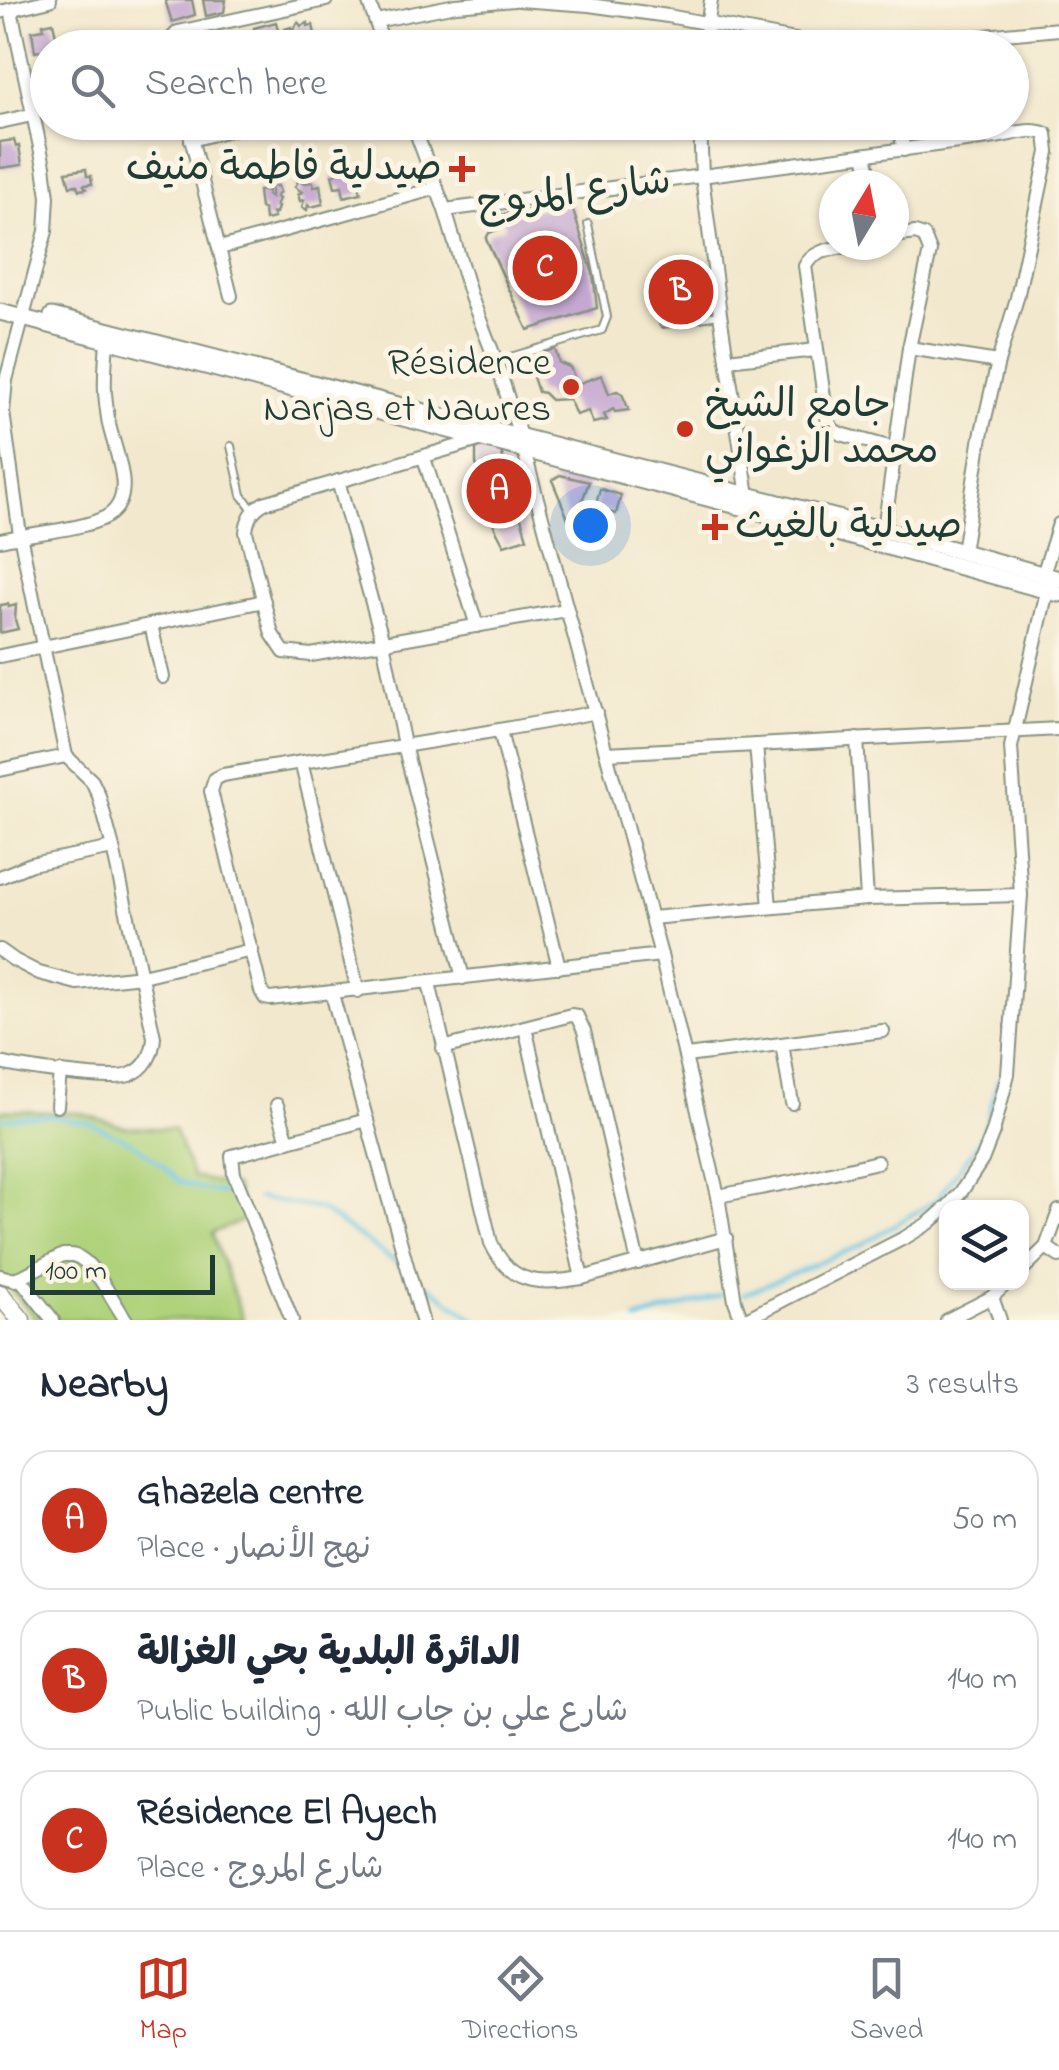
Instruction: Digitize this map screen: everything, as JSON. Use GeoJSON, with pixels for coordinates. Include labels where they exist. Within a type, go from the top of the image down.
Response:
{"type":"FeatureCollection","features":[{"type":"Feature","properties":{"kind":"street"},"geometry":{"type":"LineString","coordinates":[[30,107],[6,11],[50,0]]}},
{"type":"Feature","properties":{"kind":"street"},"geometry":{"type":"LineString","coordinates":[[187,30],[326,0]]}},
{"type":"Feature","properties":{"kind":"street"},"geometry":{"type":"LineString","coordinates":[[368,0],[379,30]]}},
{"type":"Feature","properties":{"kind":"street"},"geometry":{"type":"LineString","coordinates":[[376,21],[456,5],[516,0],[589,5],[741,30]]}},
{"type":"Feature","properties":{"kind":"street"},"geometry":{"type":"LineString","coordinates":[[705,30],[711,0]]}},
{"type":"Feature","properties":{"kind":"street"},"geometry":{"type":"LineString","coordinates":[[1029,31],[1059,28]]}},
{"type":"Feature","properties":{"kind":"street"},"geometry":{"type":"LineString","coordinates":[[0,122],[30,115]]}},
{"type":"Feature","properties":{"kind":"street","name":"شارع المروج"},"geometry":{"type":"LineString","coordinates":[[998,362],[1018,298],[1048,152],[1046,134],[1029,131]]}},
{"type":"Feature","properties":{"kind":"street"},"geometry":{"type":"LineString","coordinates":[[0,1062],[120,1077],[132,1074],[146,1063],[154,1037],[99,796],[92,781],[66,756],[20,535],[1,412],[46,231],[48,197],[37,140]]}},
{"type":"Feature","properties":{"kind":"street"},"geometry":{"type":"LineString","coordinates":[[191,140],[231,296]]}},
{"type":"Feature","properties":{"kind":"street"},"geometry":{"type":"LineString","coordinates":[[419,140],[496,361],[596,712],[686,1056],[718,1196],[735,1300],[743,1320],[906,1237],[939,1215]]}},
{"type":"Feature","properties":{"kind":"street"},"geometry":{"type":"LineString","coordinates":[[701,140],[720,314],[749,503]]}},
{"type":"Feature","properties":{"kind":"street"},"geometry":{"type":"LineString","coordinates":[[902,140],[904,150]]}},
{"type":"Feature","properties":{"kind":"street","name":"شارع المروج"},"geometry":{"type":"LineString","coordinates":[[445,210],[970,140]]}},
{"type":"Feature","properties":{"kind":"street"},"geometry":{"type":"LineString","coordinates":[[865,154],[869,170]]}},
{"type":"Feature","properties":{"kind":"street"},"geometry":{"type":"LineString","coordinates":[[220,248],[437,188]]}},
{"type":"Feature","properties":{"kind":"street"},"geometry":{"type":"LineString","coordinates":[[884,530],[909,348],[930,251],[926,239],[919,234],[909,235]]}},
{"type":"Feature","properties":{"kind":"street"},"geometry":{"type":"LineString","coordinates":[[819,254],[812,256],[805,266],[826,418],[833,430],[896,450]]}},
{"type":"Feature","properties":{"kind":"street"},"geometry":{"type":"LineString","coordinates":[[0,302],[24,314]]}},
{"type":"Feature","properties":{"kind":"street"},"geometry":{"type":"LineString","coordinates":[[0,312],[24,314],[521,442],[1052,585]]}},
{"type":"Feature","properties":{"kind":"street"},"geometry":{"type":"LineString","coordinates":[[0,540],[92,523],[110,514],[119,502],[122,471],[104,391],[108,336]]}},
{"type":"Feature","properties":{"kind":"street"},"geometry":{"type":"LineString","coordinates":[[909,348],[998,362],[981,436],[963,552]]}},
{"type":"Feature","properties":{"kind":"street"},"geometry":{"type":"LineString","coordinates":[[727,360],[816,350]]}},
{"type":"Feature","properties":{"kind":"street"},"geometry":{"type":"LineString","coordinates":[[490,435],[424,458],[264,503],[254,511],[246,523],[246,532],[272,634],[284,652],[300,656],[566,610]]}},
{"type":"Feature","properties":{"kind":"street"},"geometry":{"type":"LineString","coordinates":[[424,458],[477,626]]}},
{"type":"Feature","properties":{"kind":"street"},"geometry":{"type":"LineString","coordinates":[[338,480],[383,642],[404,745],[463,978]]}},
{"type":"Feature","properties":{"kind":"street"},"geometry":{"type":"LineString","coordinates":[[749,503],[884,530],[963,552],[1052,585]]}},
{"type":"Feature","properties":{"kind":"street"},"geometry":{"type":"LineString","coordinates":[[954,1200],[982,1160],[1008,1074],[1021,896],[1011,760],[1014,730],[1052,585],[1059,524]]}},
{"type":"Feature","properties":{"kind":"street"},"geometry":{"type":"LineString","coordinates":[[0,656],[264,601]]}},
{"type":"Feature","properties":{"kind":"street"},"geometry":{"type":"LineString","coordinates":[[151,625],[163,677]]}},
{"type":"Feature","properties":{"kind":"street"},"geometry":{"type":"LineString","coordinates":[[596,712],[215,779],[211,790],[261,991],[265,998],[332,994],[661,955]]}},
{"type":"Feature","properties":{"kind":"street"},"geometry":{"type":"LineString","coordinates":[[607,754],[1059,729]]}},
{"type":"Feature","properties":{"kind":"street"},"geometry":{"type":"LineString","coordinates":[[500,731],[560,968]]}},
{"type":"Feature","properties":{"kind":"street"},"geometry":{"type":"LineString","coordinates":[[857,739],[866,899]]}},
{"type":"Feature","properties":{"kind":"street"},"geometry":{"type":"LineString","coordinates":[[756,744],[770,907]]}},
{"type":"Feature","properties":{"kind":"street"},"geometry":{"type":"LineString","coordinates":[[0,770],[66,756]]}},
{"type":"Feature","properties":{"kind":"street"},"geometry":{"type":"LineString","coordinates":[[301,762],[358,991]]}},
{"type":"Feature","properties":{"kind":"street"},"geometry":{"type":"LineString","coordinates":[[0,877],[41,861],[113,848]]}},
{"type":"Feature","properties":{"kind":"street"},"geometry":{"type":"LineString","coordinates":[[651,918],[866,899],[1021,896]]}},
{"type":"Feature","properties":{"kind":"street"},"geometry":{"type":"LineString","coordinates":[[0,950],[39,974],[92,983],[142,976],[252,950]]}},
{"type":"Feature","properties":{"kind":"street"},"geometry":{"type":"LineString","coordinates":[[429,982],[491,1243],[506,1268],[535,1282],[582,1278],[726,1238]]}},
{"type":"Feature","properties":{"kind":"street"},"geometry":{"type":"LineString","coordinates":[[332,994],[422,1320]]}},
{"type":"Feature","properties":{"kind":"street"},"geometry":{"type":"LineString","coordinates":[[443,1048],[577,1016],[638,1263]]}},
{"type":"Feature","properties":{"kind":"street"},"geometry":{"type":"LineString","coordinates":[[524,1027],[582,1278]]}},
{"type":"Feature","properties":{"kind":"street"},"geometry":{"type":"LineString","coordinates":[[686,1056],[883,1031]]}},
{"type":"Feature","properties":{"kind":"street"},"geometry":{"type":"LineString","coordinates":[[782,1044],[792,1103]]}},
{"type":"Feature","properties":{"kind":"street"},"geometry":{"type":"LineString","coordinates":[[57,1106],[60,1072]]}},
{"type":"Feature","properties":{"kind":"street"},"geometry":{"type":"LineString","coordinates":[[277,1105],[288,1141]]}},
{"type":"Feature","properties":{"kind":"street"},"geometry":{"type":"LineString","coordinates":[[292,1320],[231,1160],[236,1154],[367,1120]]}},
{"type":"Feature","properties":{"kind":"street"},"geometry":{"type":"LineString","coordinates":[[718,1196],[877,1162]]}},
{"type":"Feature","properties":{"kind":"street"},"geometry":{"type":"LineString","coordinates":[[1029,1263],[1046,1246],[1059,1210]]}},
{"type":"Feature","properties":{"kind":"street"},"geometry":{"type":"LineString","coordinates":[[1046,1246],[1059,1256]]}},
{"type":"Feature","properties":{"kind":"street"},"geometry":{"type":"LineString","coordinates":[[0,1276],[17,1279],[63,1255],[72,1255],[89,1266],[126,1320]]}},
{"type":"Feature","properties":{"kind":"street"},"geometry":{"type":"LineString","coordinates":[[11,1307],[17,1279]]}},
{"type":"Feature","properties":{"kind":"street"},"geometry":{"type":"LineString","coordinates":[[17,1279],[53,1320]]}},
{"type":"Feature","properties":{"kind":"street"},"geometry":{"type":"LineString","coordinates":[[947,1320],[999,1290]]}},
{"type":"Feature","properties":{"kind":"street"},"geometry":{"type":"LineString","coordinates":[[992,1297],[1000,1320]]}},
{"type":"Feature","properties":{"kind":"lane"},"geometry":{"type":"LineString","coordinates":[[496,361],[602,330],[606,317],[588,224]]}},
{"type":"Feature","properties":{"kind":"lane"},"geometry":{"type":"LineString","coordinates":[[664,324],[720,314]]}},
{"type":"Feature","properties":{"kind":"lane"},"geometry":{"type":"LineString","coordinates":[[231,446],[242,495],[254,511]]}},
{"type":"Feature","properties":{"kind":"green space"},"geometry":{"type":"Polygon","coordinates":[[[0,1110],[80,1113],[125,1127],[174,1129],[193,1177],[235,1186],[247,1219],[212,1233],[243,1320],[37,1320],[0,1277],[0,1110]]]}},
{"type":"Feature","properties":{"kind":"building"},"geometry":{"type":"Polygon","coordinates":[[[165,0],[192,0],[195,15],[172,22],[165,0]]]}},
{"type":"Feature","properties":{"kind":"building"},"geometry":{"type":"Polygon","coordinates":[[[203,0],[226,0],[224,12],[206,16],[203,0]]]}},
{"type":"Feature","properties":{"kind":"building"},"geometry":{"type":"Polygon","coordinates":[[[53,22],[55,30],[38,30],[44,29],[43,24],[53,22]]]}},
{"type":"Feature","properties":{"kind":"building"},"geometry":{"type":"Polygon","coordinates":[[[276,22],[278,30],[254,30],[276,22]]]}},
{"type":"Feature","properties":{"kind":"building"},"geometry":{"type":"Polygon","coordinates":[[[298,22],[301,26],[313,25],[314,30],[292,30],[298,22]]]}},
{"type":"Feature","properties":{"kind":"building"},"geometry":{"type":"Polygon","coordinates":[[[14,140],[22,165],[0,168],[0,142],[14,140]]]}},
{"type":"Feature","properties":{"kind":"building"},"geometry":{"type":"Polygon","coordinates":[[[86,169],[92,184],[79,190],[77,185],[70,186],[66,172],[86,169]]]}},
{"type":"Feature","properties":{"kind":"building"},"geometry":{"type":"Polygon","coordinates":[[[355,169],[361,193],[344,197],[342,186],[335,187],[332,175],[355,169]]]}},
{"type":"Feature","properties":{"kind":"building"},"geometry":{"type":"Polygon","coordinates":[[[299,180],[313,182],[314,187],[320,185],[323,204],[308,205],[307,210],[302,207],[304,200],[300,201],[298,194],[302,192],[295,187],[299,180]]]}},
{"type":"Feature","properties":{"kind":"building"},"geometry":{"type":"Polygon","coordinates":[[[278,186],[276,213],[272,213],[274,218],[265,220],[258,191],[268,190],[271,197],[271,187],[278,186]]]}},
{"type":"Feature","properties":{"kind":"building"},"geometry":{"type":"Polygon","coordinates":[[[571,204],[593,274],[597,308],[528,330],[486,239],[489,233],[505,227],[503,214],[571,204]]]}},
{"type":"Feature","properties":{"kind":"building"},"geometry":{"type":"Polygon","coordinates":[[[697,275],[701,305],[666,310],[662,279],[697,275]]]}},
{"type":"Feature","properties":{"kind":"building","name":"Résidence Narjas et Nawres"},"geometry":{"type":"Polygon","coordinates":[[[555,349],[559,363],[570,367],[577,384],[602,375],[609,394],[622,394],[629,410],[613,409],[604,415],[607,420],[593,423],[588,411],[576,415],[569,399],[551,400],[538,392],[532,374],[538,370],[536,355],[555,349]]]}},
{"type":"Feature","properties":{"kind":"building"},"geometry":{"type":"Polygon","coordinates":[[[488,443],[501,451],[527,538],[504,545],[476,464],[476,449],[488,443]]]}},
{"type":"Feature","properties":{"kind":"building"},"geometry":{"type":"Polygon","coordinates":[[[560,475],[589,482],[575,520],[569,521],[552,480],[560,475]]]}},
{"type":"Feature","properties":{"kind":"building"},"geometry":{"type":"Polygon","coordinates":[[[600,489],[621,495],[616,514],[595,508],[600,489]]]}},
{"type":"Feature","properties":{"kind":"building"},"geometry":{"type":"Polygon","coordinates":[[[16,605],[18,629],[0,633],[0,608],[16,605]]]}},
{"type":"Feature","properties":{"kind":"waterway"},"geometry":{"type":"LineString","coordinates":[[744,1294],[859,1246],[935,1201],[982,1138],[998,1080]]}},
{"type":"Feature","properties":{"kind":"waterway"},"geometry":{"type":"LineString","coordinates":[[0,1118],[48,1116],[90,1123],[133,1143],[178,1181],[237,1195]]}},
{"type":"Feature","properties":{"kind":"waterway"},"geometry":{"type":"LineString","coordinates":[[258,1198],[320,1209],[404,1268]]}},
{"type":"Feature","properties":{"kind":"waterway"},"geometry":{"type":"LineString","coordinates":[[424,1283],[476,1320]]}},
{"type":"Feature","properties":{"kind":"waterway"},"geometry":{"type":"LineString","coordinates":[[636,1320],[721,1295]]}},
{"type":"Feature","properties":{"kind":"place","name":"صيدلية فاطمة منيف"},"geometry":{"type":"Point","coordinates":[462,169]}},
{"type":"Feature","properties":{"kind":"place","name":"Résidence El Ayech"},"geometry":{"type":"Point","coordinates":[545,268]}},
{"type":"Feature","properties":{"kind":"place","name":"الدائرة البلدية بحي الغزالة"},"geometry":{"type":"Point","coordinates":[681,292]}},
{"type":"Feature","properties":{"kind":"place","name":"Résidence Narjas et Nawres"},"geometry":{"type":"Point","coordinates":[571,387]}},
{"type":"Feature","properties":{"kind":"place","name":"جامع الشيخ محمد الزغواني"},"geometry":{"type":"Point","coordinates":[685,429]}},
{"type":"Feature","properties":{"kind":"place","name":"Ghazela centre"},"geometry":{"type":"Point","coordinates":[499,491]}},
{"type":"Feature","properties":{"kind":"place","name":"صيدلية بالغيث"},"geometry":{"type":"Point","coordinates":[715,527]}}]}
